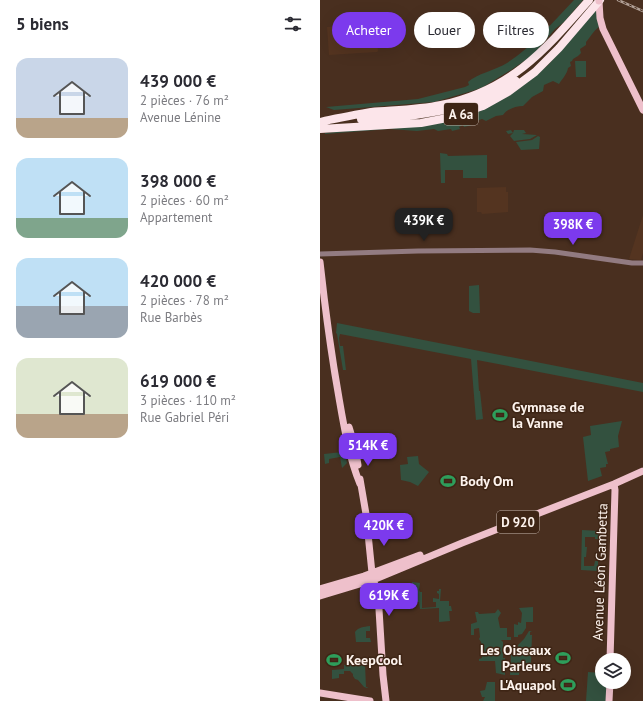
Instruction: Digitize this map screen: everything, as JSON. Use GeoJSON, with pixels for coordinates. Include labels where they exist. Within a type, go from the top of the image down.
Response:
{"type":"FeatureCollection","features":[{"type":"Feature","properties":{"kind":"highway","name":"A 6a"},"geometry":{"type":"LineString","coordinates":[[320,122],[371,112],[441,105],[468,97],[490,88],[512,76],[539,55],[553,42],[589,0]]}},
{"type":"Feature","properties":{"kind":"highway","name":"A 6a"},"geometry":{"type":"LineString","coordinates":[[320,129],[421,123],[447,118],[472,110],[508,92],[529,77],[551,57],[601,2]]}},
{"type":"Feature","properties":{"kind":"highway"},"geometry":{"type":"LineString","coordinates":[[360,119],[430,113],[451,109],[479,100],[505,88],[528,72],[574,30]]}},
{"type":"Feature","properties":{"kind":"main road"},"geometry":{"type":"LineString","coordinates":[[601,2],[600,14],[602,26],[643,110]]}},
{"type":"Feature","properties":{"kind":"main road"},"geometry":{"type":"LineString","coordinates":[[320,262],[328,333],[339,398],[355,447],[360,484],[370,527],[378,598],[386,701]]}},
{"type":"Feature","properties":{"kind":"main road","name":"D 920"},"geometry":{"type":"LineString","coordinates":[[375,575],[408,560],[628,474],[643,466]]}},
{"type":"Feature","properties":{"kind":"main road","name":"D 920"},"geometry":{"type":"LineString","coordinates":[[320,588],[375,575],[462,543],[614,484],[643,471]]}},
{"type":"Feature","properties":{"kind":"main road","name":"Avenue Léon Gambetta"},"geometry":{"type":"LineString","coordinates":[[610,653],[615,504],[614,484]]}},
{"type":"Feature","properties":{"kind":"main road"},"geometry":{"type":"LineString","coordinates":[[320,596],[330,593],[337,588],[375,575]]}},
{"type":"Feature","properties":{"kind":"main road"},"geometry":{"type":"LineString","coordinates":[[610,689],[610,701]]}},
{"type":"Feature","properties":{"kind":"main road"},"geometry":{"type":"LineString","coordinates":[[320,693],[370,701]]}},
{"type":"Feature","properties":{"kind":"street"},"geometry":{"type":"LineString","coordinates":[[320,254],[530,250],[615,260],[632,264],[643,263]]}},
{"type":"Feature","properties":{"kind":"shaded area"},"geometry":{"type":"Polygon","coordinates":[[[327,27],[332,27],[332,48],[378,48],[378,51],[329,55],[327,27]]]}},
{"type":"Feature","properties":{"kind":"shaded area"},"geometry":{"type":"Polygon","coordinates":[[[506,187],[506,192],[508,192],[508,212],[482,214],[481,212],[477,212],[477,188],[506,187]]]}},
{"type":"Feature","properties":{"kind":"shaded area"},"geometry":{"type":"Polygon","coordinates":[[[643,215],[643,253],[641,260],[629,259],[643,215]]]}},
{"type":"Feature","properties":{"kind":"green space"},"geometry":{"type":"Polygon","coordinates":[[[574,0],[583,0],[564,22],[549,36],[549,26],[574,0]]]}},
{"type":"Feature","properties":{"kind":"green space"},"geometry":{"type":"Polygon","coordinates":[[[597,9],[599,27],[586,42],[586,45],[580,49],[581,53],[570,62],[571,66],[568,68],[559,84],[553,81],[544,85],[543,91],[532,97],[523,106],[512,108],[503,115],[496,116],[486,121],[482,119],[471,123],[472,125],[464,127],[463,125],[459,127],[460,129],[452,131],[451,129],[438,131],[434,129],[417,131],[390,129],[325,134],[440,123],[535,76],[548,65],[597,9]]]}},
{"type":"Feature","properties":{"kind":"green space"},"geometry":{"type":"Polygon","coordinates":[[[539,48],[533,55],[511,70],[483,87],[472,91],[434,102],[334,110],[326,107],[418,99],[465,87],[469,85],[468,82],[472,79],[507,63],[525,49],[539,48]]]}},
{"type":"Feature","properties":{"kind":"green space"},"geometry":{"type":"Polygon","coordinates":[[[575,61],[586,61],[586,77],[576,77],[575,61]]]}},
{"type":"Feature","properties":{"kind":"green space"},"geometry":{"type":"Polygon","coordinates":[[[511,130],[513,133],[508,134],[506,131],[511,130]]]}},
{"type":"Feature","properties":{"kind":"green space"},"geometry":{"type":"Polygon","coordinates":[[[514,130],[524,130],[526,133],[522,134],[537,135],[530,139],[514,141],[510,136],[514,130]]]}},
{"type":"Feature","properties":{"kind":"green space"},"geometry":{"type":"Polygon","coordinates":[[[538,136],[540,137],[539,149],[521,150],[516,142],[532,140],[538,136]]]}},
{"type":"Feature","properties":{"kind":"green space"},"geometry":{"type":"Polygon","coordinates":[[[440,153],[447,154],[448,156],[487,155],[487,178],[463,178],[463,170],[445,170],[445,183],[441,183],[440,153]]]}},
{"type":"Feature","properties":{"kind":"green space"},"geometry":{"type":"Polygon","coordinates":[[[479,285],[480,313],[473,313],[469,311],[469,286],[479,285]]]}},
{"type":"Feature","properties":{"kind":"green space"},"geometry":{"type":"Polygon","coordinates":[[[337,323],[643,383],[643,392],[477,360],[483,419],[476,420],[471,359],[340,334],[340,346],[343,346],[346,370],[343,370],[336,333],[337,323]]]}},
{"type":"Feature","properties":{"kind":"green space"},"geometry":{"type":"Polygon","coordinates":[[[622,421],[618,436],[619,447],[605,452],[608,464],[606,464],[606,467],[600,468],[602,476],[588,481],[583,437],[591,435],[590,426],[622,421]]]}},
{"type":"Feature","properties":{"kind":"green space"},"geometry":{"type":"Polygon","coordinates":[[[342,452],[345,454],[347,463],[342,468],[340,457],[329,459],[329,463],[325,464],[324,454],[342,452]]]}},
{"type":"Feature","properties":{"kind":"green space"},"geometry":{"type":"Polygon","coordinates":[[[418,456],[419,464],[429,472],[418,486],[401,480],[400,465],[408,464],[407,457],[418,456]]]}},
{"type":"Feature","properties":{"kind":"green space"},"geometry":{"type":"Polygon","coordinates":[[[582,530],[600,531],[599,539],[595,539],[595,537],[585,537],[585,547],[587,547],[586,557],[584,557],[584,566],[594,566],[595,561],[598,561],[598,571],[581,570],[582,530]]]}},
{"type":"Feature","properties":{"kind":"green space"},"geometry":{"type":"Polygon","coordinates":[[[412,582],[420,583],[419,590],[422,592],[422,608],[436,607],[436,602],[433,602],[433,598],[439,599],[439,594],[437,591],[441,589],[440,601],[449,601],[449,606],[451,606],[452,611],[449,611],[450,621],[439,622],[439,608],[420,609],[419,602],[416,602],[415,590],[412,582]]]}},
{"type":"Feature","properties":{"kind":"green space"},"geometry":{"type":"Polygon","coordinates":[[[533,607],[533,622],[526,622],[526,628],[522,634],[518,635],[518,637],[514,637],[514,624],[518,625],[518,622],[521,623],[522,613],[519,608],[533,607]]]}},
{"type":"Feature","properties":{"kind":"green space"},"geometry":{"type":"Polygon","coordinates":[[[498,609],[501,613],[498,618],[500,628],[507,628],[507,637],[511,637],[511,640],[501,640],[503,642],[503,658],[505,658],[505,675],[496,673],[495,661],[479,661],[479,659],[482,658],[480,648],[482,646],[479,639],[479,628],[474,629],[474,635],[471,635],[471,624],[477,622],[475,612],[478,612],[479,614],[495,613],[498,609]]]}},
{"type":"Feature","properties":{"kind":"green space"},"geometry":{"type":"Polygon","coordinates":[[[370,626],[370,631],[366,631],[366,638],[370,638],[371,642],[356,642],[355,632],[360,628],[370,626]]]}},
{"type":"Feature","properties":{"kind":"green space"},"geometry":{"type":"Polygon","coordinates":[[[529,631],[532,631],[530,632],[530,635],[532,635],[531,663],[520,663],[519,675],[510,675],[511,655],[518,655],[518,645],[529,631]]]}},
{"type":"Feature","properties":{"kind":"green space"},"geometry":{"type":"Polygon","coordinates":[[[365,664],[367,688],[355,679],[350,671],[344,671],[344,674],[339,674],[339,678],[332,679],[332,670],[344,669],[344,665],[365,664]]]}},
{"type":"Feature","properties":{"kind":"green space"},"geometry":{"type":"Polygon","coordinates":[[[588,672],[595,672],[595,689],[607,689],[606,701],[586,701],[588,672]]]}},
{"type":"Feature","properties":{"kind":"green space"},"geometry":{"type":"Polygon","coordinates":[[[487,682],[495,682],[495,701],[483,701],[485,697],[482,697],[480,691],[485,690],[487,682]]]}},
{"type":"Feature","properties":{"kind":"railway"},"geometry":{"type":"LineString","coordinates":[[618,0],[643,11]]}},
{"type":"Feature","properties":{"kind":"place","name":"Gymnase de la Vanne"},"geometry":{"type":"Point","coordinates":[500,415]}},
{"type":"Feature","properties":{"kind":"place","name":"Body Om"},"geometry":{"type":"Point","coordinates":[448,481]}},
{"type":"Feature","properties":{"kind":"place","name":"Les Oiseaux Parleurs"},"geometry":{"type":"Point","coordinates":[563,658]}},
{"type":"Feature","properties":{"kind":"place","name":"KeepCool"},"geometry":{"type":"Point","coordinates":[334,660]}},
{"type":"Feature","properties":{"kind":"place","name":"L'Aquapol"},"geometry":{"type":"Point","coordinates":[568,685]}}]}
